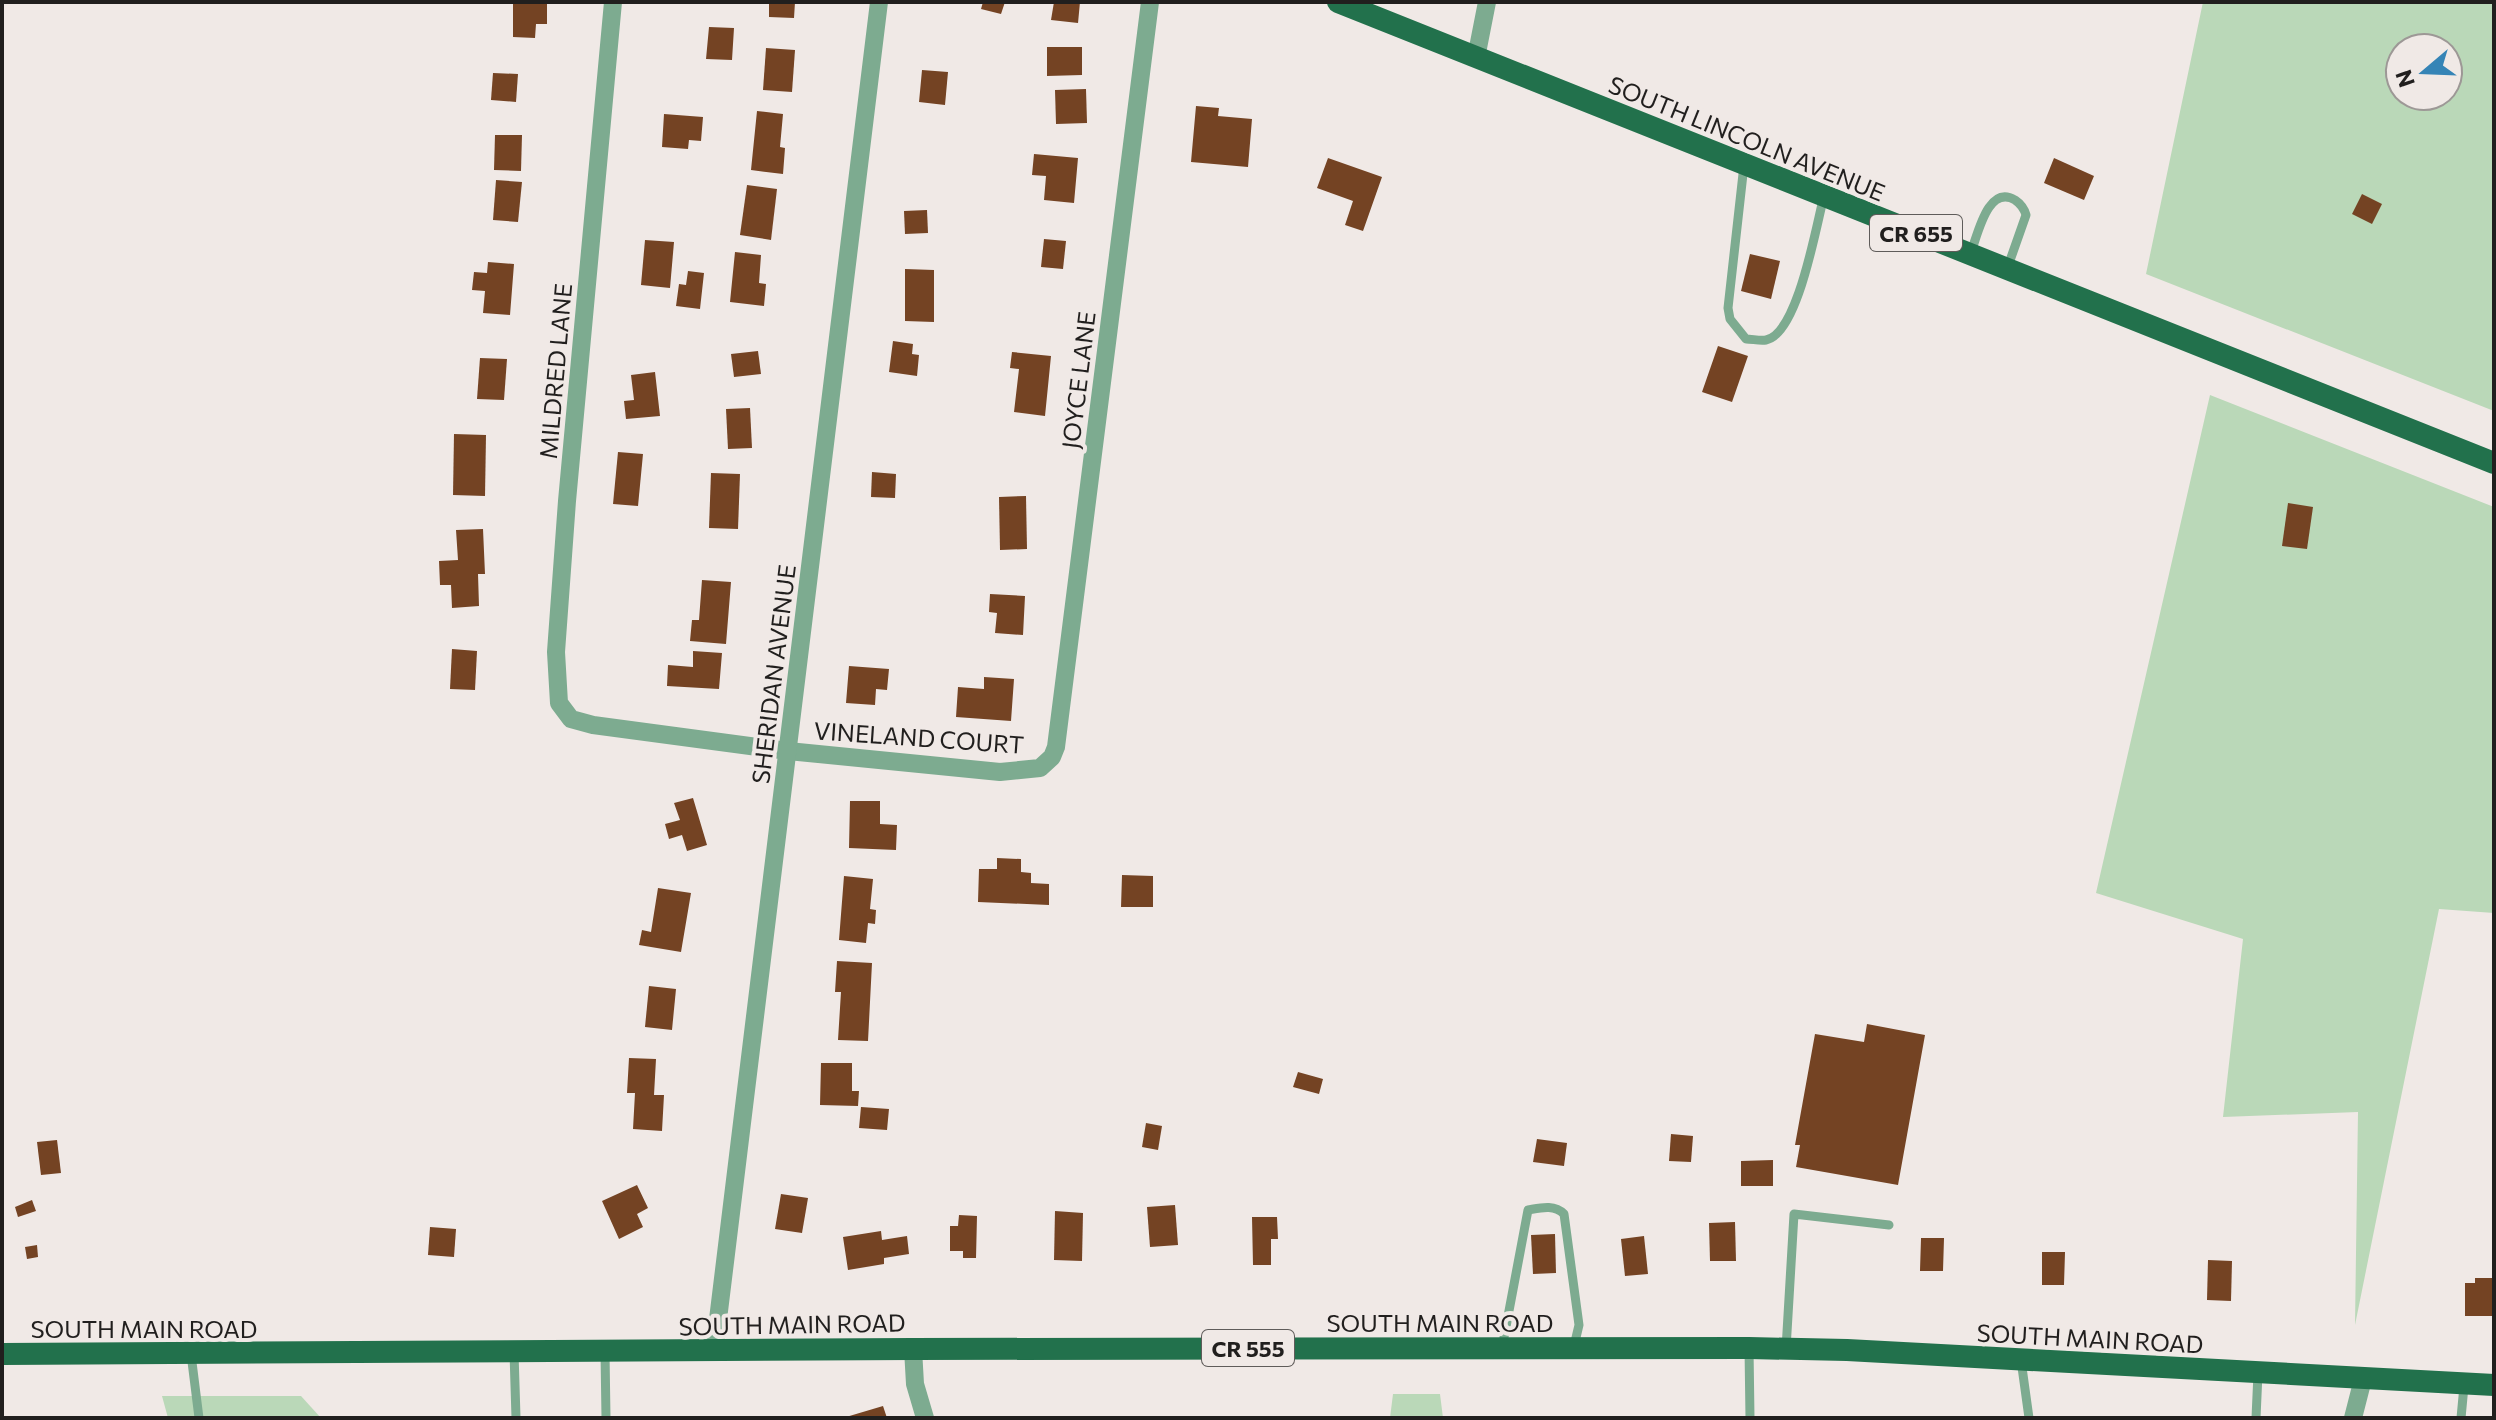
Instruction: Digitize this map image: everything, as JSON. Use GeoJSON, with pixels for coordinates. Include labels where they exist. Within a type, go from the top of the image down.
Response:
{"type":"FeatureCollection","features":[{"type":"Feature","properties":{"kind":"main road","name":"SOUTH LINCOLN AVENUE"},"geometry":{"type":"LineString","coordinates":[[1338,2],[2494,463]]}},
{"type":"Feature","properties":{"kind":"main road","name":"SOUTH MAIN ROAD"},"geometry":{"type":"LineString","coordinates":[[2,1354],[1749,1348],[2494,1385]]}},
{"type":"Feature","properties":{"kind":"street","name":"MILDRED LANE"},"geometry":{"type":"LineString","coordinates":[[593,725],[571,719],[559,703],[556,652],[613,2]]}},
{"type":"Feature","properties":{"kind":"street","name":"SHERIDAN AVENUE"},"geometry":{"type":"LineString","coordinates":[[714,1352],[879,2]]}},
{"type":"Feature","properties":{"kind":"street","name":"JOYCE LANE"},"geometry":{"type":"LineString","coordinates":[[1048,762],[1056,747],[1060,728],[1150,2]]}},
{"type":"Feature","properties":{"kind":"street"},"geometry":{"type":"LineString","coordinates":[[1476,58],[1487,2]]}},
{"type":"Feature","properties":{"kind":"street","name":"VINELAND COURT"},"geometry":{"type":"LineString","coordinates":[[593,725],[788,751],[1000,772],[1029,771],[1048,762]]}},
{"type":"Feature","properties":{"kind":"street"},"geometry":{"type":"LineString","coordinates":[[913,1349],[915,1384],[925,1418]]}},
{"type":"Feature","properties":{"kind":"street"},"geometry":{"type":"LineString","coordinates":[[2353,1418],[2363,1379]]}},
{"type":"Feature","properties":{"kind":"lane"},"geometry":{"type":"LineString","coordinates":[[1744,164],[1728,308],[1730,319],[1746,339],[1768,340],[1785,327],[1796,306],[1824,196]]}},
{"type":"Feature","properties":{"kind":"lane"},"geometry":{"type":"LineString","coordinates":[[1970,255],[1993,201],[2001,196],[2011,198],[2024,208],[2026,215],[2007,269]]}},
{"type":"Feature","properties":{"kind":"lane"},"geometry":{"type":"LineString","coordinates":[[1502,1348],[1528,1210],[1543,1207],[1559,1209],[1564,1214],[1579,1325],[1573,1348]]}},
{"type":"Feature","properties":{"kind":"lane"},"geometry":{"type":"LineString","coordinates":[[1786,1349],[1794,1214],[1889,1225]]}},
{"type":"Feature","properties":{"kind":"lane"},"geometry":{"type":"LineString","coordinates":[[1749,1348],[1750,1418]]}},
{"type":"Feature","properties":{"kind":"lane"},"geometry":{"type":"LineString","coordinates":[[514,1352],[516,1418]]}},
{"type":"Feature","properties":{"kind":"lane"},"geometry":{"type":"LineString","coordinates":[[605,1352],[606,1418]]}},
{"type":"Feature","properties":{"kind":"lane"},"geometry":{"type":"LineString","coordinates":[[191,1354],[199,1418]]}},
{"type":"Feature","properties":{"kind":"lane"},"geometry":{"type":"LineString","coordinates":[[2021,1360],[2029,1418]]}},
{"type":"Feature","properties":{"kind":"lane"},"geometry":{"type":"LineString","coordinates":[[2256,1418],[2258,1373]]}},
{"type":"Feature","properties":{"kind":"lane"},"geometry":{"type":"LineString","coordinates":[[2461,1418],[2464,1384]]}},
{"type":"Feature","properties":{"kind":"green space"},"geometry":{"type":"Polygon","coordinates":[[[2203,2],[2494,2],[2494,411],[2146,274],[2203,2]]]}},
{"type":"Feature","properties":{"kind":"green space"},"geometry":{"type":"Polygon","coordinates":[[[2210,395],[2494,507],[2494,913],[2439,909],[2355,1325],[2358,1112],[2223,1117],[2243,939],[2096,893],[2210,395]]]}},
{"type":"Feature","properties":{"kind":"green space"},"geometry":{"type":"Polygon","coordinates":[[[1393,1394],[1440,1394],[1443,1418],[1390,1418],[1393,1394]]]}},
{"type":"Feature","properties":{"kind":"green space"},"geometry":{"type":"Polygon","coordinates":[[[162,1396],[301,1396],[321,1418],[168,1418],[162,1396]]]}},
{"type":"Feature","properties":{"kind":"building"},"geometry":{"type":"Polygon","coordinates":[[[513,2],[547,2],[547,24],[536,24],[535,38],[513,37],[513,2]]]}},
{"type":"Feature","properties":{"kind":"building"},"geometry":{"type":"Polygon","coordinates":[[[769,2],[795,2],[794,18],[769,17],[769,2]]]}},
{"type":"Feature","properties":{"kind":"building"},"geometry":{"type":"Polygon","coordinates":[[[983,2],[1005,2],[1001,14],[981,9],[983,2]]]}},
{"type":"Feature","properties":{"kind":"building"},"geometry":{"type":"Polygon","coordinates":[[[1054,2],[1080,2],[1078,23],[1051,20],[1054,2]]]}},
{"type":"Feature","properties":{"kind":"building"},"geometry":{"type":"Polygon","coordinates":[[[709,27],[734,28],[732,60],[706,59],[709,27]]]}},
{"type":"Feature","properties":{"kind":"building"},"geometry":{"type":"Polygon","coordinates":[[[1047,47],[1082,47],[1082,75],[1047,76],[1047,47]]]}},
{"type":"Feature","properties":{"kind":"building"},"geometry":{"type":"Polygon","coordinates":[[[766,48],[795,50],[792,92],[763,90],[766,48]]]}},
{"type":"Feature","properties":{"kind":"building"},"geometry":{"type":"Polygon","coordinates":[[[922,70],[948,72],[945,105],[919,102],[922,70]]]}},
{"type":"Feature","properties":{"kind":"building"},"geometry":{"type":"Polygon","coordinates":[[[493,73],[518,74],[516,102],[491,100],[493,73]]]}},
{"type":"Feature","properties":{"kind":"building"},"geometry":{"type":"Polygon","coordinates":[[[1086,89],[1087,123],[1056,124],[1055,90],[1086,89]]]}},
{"type":"Feature","properties":{"kind":"building"},"geometry":{"type":"Polygon","coordinates":[[[1196,106],[1219,108],[1218,116],[1252,119],[1248,167],[1191,162],[1196,106]]]}},
{"type":"Feature","properties":{"kind":"building"},"geometry":{"type":"Polygon","coordinates":[[[757,111],[783,114],[780,147],[785,148],[783,174],[751,170],[757,111]]]}},
{"type":"Feature","properties":{"kind":"building"},"geometry":{"type":"Polygon","coordinates":[[[664,114],[703,117],[701,141],[689,140],[688,149],[662,147],[664,114]]]}},
{"type":"Feature","properties":{"kind":"building"},"geometry":{"type":"Polygon","coordinates":[[[495,135],[522,135],[521,171],[494,170],[495,135]]]}},
{"type":"Feature","properties":{"kind":"building"},"geometry":{"type":"Polygon","coordinates":[[[1034,154],[1078,158],[1074,203],[1044,200],[1046,176],[1032,175],[1034,154]]]}},
{"type":"Feature","properties":{"kind":"building"},"geometry":{"type":"Polygon","coordinates":[[[1328,158],[1382,177],[1363,231],[1345,225],[1353,201],[1317,188],[1328,158]]]}},
{"type":"Feature","properties":{"kind":"building"},"geometry":{"type":"Polygon","coordinates":[[[2054,158],[2094,176],[2084,200],[2044,183],[2054,158]]]}},
{"type":"Feature","properties":{"kind":"building"},"geometry":{"type":"Polygon","coordinates":[[[496,180],[522,182],[518,222],[493,220],[496,180]]]}},
{"type":"Feature","properties":{"kind":"building"},"geometry":{"type":"Polygon","coordinates":[[[747,185],[777,189],[771,240],[740,235],[747,185]]]}},
{"type":"Feature","properties":{"kind":"building"},"geometry":{"type":"Polygon","coordinates":[[[2362,194],[2382,204],[2372,224],[2352,214],[2362,194]]]}},
{"type":"Feature","properties":{"kind":"building"},"geometry":{"type":"Polygon","coordinates":[[[927,210],[928,233],[905,234],[904,211],[927,210]]]}},
{"type":"Feature","properties":{"kind":"building"},"geometry":{"type":"Polygon","coordinates":[[[1044,239],[1066,241],[1063,269],[1041,267],[1044,239]]]}},
{"type":"Feature","properties":{"kind":"building"},"geometry":{"type":"Polygon","coordinates":[[[645,240],[674,242],[670,288],[641,285],[645,240]]]}},
{"type":"Feature","properties":{"kind":"building"},"geometry":{"type":"Polygon","coordinates":[[[735,252],[761,255],[759,283],[766,284],[764,306],[730,302],[735,252]]]}},
{"type":"Feature","properties":{"kind":"building"},"geometry":{"type":"Polygon","coordinates":[[[1750,254],[1780,261],[1771,299],[1741,291],[1750,254]]]}},
{"type":"Feature","properties":{"kind":"building"},"geometry":{"type":"Polygon","coordinates":[[[488,262],[514,264],[510,315],[483,313],[485,291],[472,290],[474,272],[487,273],[488,262]]]}},
{"type":"Feature","properties":{"kind":"building"},"geometry":{"type":"Polygon","coordinates":[[[905,269],[934,270],[934,322],[905,321],[905,269]]]}},
{"type":"Feature","properties":{"kind":"building"},"geometry":{"type":"Polygon","coordinates":[[[688,271],[704,273],[700,309],[676,306],[679,284],[686,285],[688,271]]]}},
{"type":"Feature","properties":{"kind":"building"},"geometry":{"type":"Polygon","coordinates":[[[893,341],[913,344],[912,354],[919,355],[917,376],[889,372],[893,341]]]}},
{"type":"Feature","properties":{"kind":"building"},"geometry":{"type":"Polygon","coordinates":[[[1718,346],[1748,356],[1732,402],[1702,392],[1718,346]]]}},
{"type":"Feature","properties":{"kind":"building"},"geometry":{"type":"Polygon","coordinates":[[[758,351],[761,374],[734,377],[731,354],[758,351]]]}},
{"type":"Feature","properties":{"kind":"building"},"geometry":{"type":"Polygon","coordinates":[[[1012,352],[1051,356],[1045,416],[1014,412],[1019,369],[1010,368],[1012,352]]]}},
{"type":"Feature","properties":{"kind":"building"},"geometry":{"type":"Polygon","coordinates":[[[480,358],[507,359],[504,400],[477,399],[480,358]]]}},
{"type":"Feature","properties":{"kind":"building"},"geometry":{"type":"Polygon","coordinates":[[[655,372],[660,416],[626,419],[624,401],[634,400],[631,375],[655,372]]]}},
{"type":"Feature","properties":{"kind":"building"},"geometry":{"type":"Polygon","coordinates":[[[750,408],[752,448],[728,449],[726,409],[750,408]]]}},
{"type":"Feature","properties":{"kind":"building"},"geometry":{"type":"Polygon","coordinates":[[[454,434],[486,435],[485,496],[453,495],[454,434]]]}},
{"type":"Feature","properties":{"kind":"building"},"geometry":{"type":"Polygon","coordinates":[[[618,452],[643,454],[638,506],[613,504],[618,452]]]}},
{"type":"Feature","properties":{"kind":"building"},"geometry":{"type":"Polygon","coordinates":[[[872,472],[896,474],[895,498],[871,497],[872,472]]]}},
{"type":"Feature","properties":{"kind":"building"},"geometry":{"type":"Polygon","coordinates":[[[711,473],[740,474],[738,529],[709,528],[711,473]]]}},
{"type":"Feature","properties":{"kind":"building"},"geometry":{"type":"Polygon","coordinates":[[[1026,496],[1027,549],[1000,550],[999,497],[1026,496]]]}},
{"type":"Feature","properties":{"kind":"building"},"geometry":{"type":"Polygon","coordinates":[[[2288,503],[2313,507],[2307,549],[2282,546],[2288,503]]]}},
{"type":"Feature","properties":{"kind":"building"},"geometry":{"type":"Polygon","coordinates":[[[483,529],[485,574],[478,574],[479,606],[452,608],[451,585],[440,585],[439,561],[458,560],[456,530],[483,529]]]}},
{"type":"Feature","properties":{"kind":"building"},"geometry":{"type":"Polygon","coordinates":[[[702,580],[731,582],[726,644],[690,641],[692,620],[699,620],[702,580]]]}},
{"type":"Feature","properties":{"kind":"building"},"geometry":{"type":"Polygon","coordinates":[[[990,594],[1025,596],[1023,635],[995,633],[997,613],[989,612],[990,594]]]}},
{"type":"Feature","properties":{"kind":"building"},"geometry":{"type":"Polygon","coordinates":[[[452,649],[477,651],[475,690],[450,689],[452,649]]]}},
{"type":"Feature","properties":{"kind":"building"},"geometry":{"type":"Polygon","coordinates":[[[693,651],[722,653],[719,689],[667,686],[668,665],[693,667],[693,651]]]}},
{"type":"Feature","properties":{"kind":"building"},"geometry":{"type":"Polygon","coordinates":[[[849,666],[889,669],[887,690],[876,689],[875,705],[846,703],[849,666]]]}},
{"type":"Feature","properties":{"kind":"building"},"geometry":{"type":"Polygon","coordinates":[[[984,677],[1014,679],[1011,721],[956,717],[958,687],[984,689],[984,677]]]}},
{"type":"Feature","properties":{"kind":"building"},"geometry":{"type":"Polygon","coordinates":[[[693,798],[707,845],[687,851],[682,835],[669,839],[665,824],[680,820],[674,803],[693,798]]]}},
{"type":"Feature","properties":{"kind":"building"},"geometry":{"type":"Polygon","coordinates":[[[850,801],[880,801],[880,824],[897,825],[896,850],[849,848],[850,801]]]}},
{"type":"Feature","properties":{"kind":"building"},"geometry":{"type":"Polygon","coordinates":[[[997,858],[1021,859],[1021,872],[1031,873],[1031,883],[1049,884],[1049,905],[978,902],[979,869],[997,869],[997,858]]]}},
{"type":"Feature","properties":{"kind":"building"},"geometry":{"type":"Polygon","coordinates":[[[1122,875],[1153,876],[1153,907],[1121,907],[1122,875]]]}},
{"type":"Feature","properties":{"kind":"building"},"geometry":{"type":"Polygon","coordinates":[[[844,876],[873,879],[870,909],[876,910],[875,924],[868,923],[866,943],[839,940],[844,876]]]}},
{"type":"Feature","properties":{"kind":"building"},"geometry":{"type":"Polygon","coordinates":[[[658,888],[691,893],[681,952],[639,945],[642,930],[651,932],[658,888]]]}},
{"type":"Feature","properties":{"kind":"building"},"geometry":{"type":"Polygon","coordinates":[[[837,961],[872,963],[868,1041],[838,1040],[841,992],[835,992],[837,961]]]}},
{"type":"Feature","properties":{"kind":"building"},"geometry":{"type":"Polygon","coordinates":[[[649,986],[676,989],[672,1030],[645,1027],[649,986]]]}},
{"type":"Feature","properties":{"kind":"building"},"geometry":{"type":"Polygon","coordinates":[[[1867,1024],[1925,1035],[1898,1185],[1796,1167],[1800,1145],[1795,1145],[1815,1034],[1864,1042],[1867,1024]]]}},
{"type":"Feature","properties":{"kind":"building"},"geometry":{"type":"Polygon","coordinates":[[[629,1058],[656,1059],[654,1095],[664,1095],[662,1131],[633,1129],[635,1093],[627,1093],[629,1058]]]}},
{"type":"Feature","properties":{"kind":"building"},"geometry":{"type":"Polygon","coordinates":[[[821,1063],[852,1063],[852,1091],[859,1091],[858,1106],[820,1105],[821,1063]]]}},
{"type":"Feature","properties":{"kind":"building"},"geometry":{"type":"Polygon","coordinates":[[[1298,1072],[1323,1079],[1319,1094],[1293,1087],[1298,1072]]]}},
{"type":"Feature","properties":{"kind":"building"},"geometry":{"type":"Polygon","coordinates":[[[861,1107],[889,1109],[887,1130],[859,1128],[861,1107]]]}},
{"type":"Feature","properties":{"kind":"building"},"geometry":{"type":"Polygon","coordinates":[[[1146,1123],[1162,1126],[1158,1150],[1142,1147],[1146,1123]]]}},
{"type":"Feature","properties":{"kind":"building"},"geometry":{"type":"Polygon","coordinates":[[[1671,1134],[1693,1136],[1691,1162],[1669,1161],[1671,1134]]]}},
{"type":"Feature","properties":{"kind":"building"},"geometry":{"type":"Polygon","coordinates":[[[1537,1139],[1567,1143],[1564,1166],[1533,1162],[1537,1139]]]}},
{"type":"Feature","properties":{"kind":"building"},"geometry":{"type":"Polygon","coordinates":[[[57,1140],[61,1173],[41,1175],[37,1142],[57,1140]]]}},
{"type":"Feature","properties":{"kind":"building"},"geometry":{"type":"Polygon","coordinates":[[[1773,1160],[1773,1186],[1741,1186],[1741,1161],[1773,1160]]]}},
{"type":"Feature","properties":{"kind":"building"},"geometry":{"type":"Polygon","coordinates":[[[637,1185],[648,1208],[637,1214],[643,1227],[619,1239],[602,1201],[637,1185]]]}},
{"type":"Feature","properties":{"kind":"building"},"geometry":{"type":"Polygon","coordinates":[[[781,1194],[808,1198],[802,1233],[775,1229],[781,1194]]]}},
{"type":"Feature","properties":{"kind":"building"},"geometry":{"type":"Polygon","coordinates":[[[32,1200],[36,1211],[18,1217],[15,1207],[32,1200]]]}},
{"type":"Feature","properties":{"kind":"building"},"geometry":{"type":"Polygon","coordinates":[[[1175,1205],[1178,1245],[1150,1247],[1147,1207],[1175,1205]]]}},
{"type":"Feature","properties":{"kind":"building"},"geometry":{"type":"Polygon","coordinates":[[[1055,1211],[1083,1213],[1082,1261],[1054,1260],[1055,1211]]]}},
{"type":"Feature","properties":{"kind":"building"},"geometry":{"type":"Polygon","coordinates":[[[959,1215],[977,1216],[976,1258],[963,1258],[963,1251],[950,1251],[950,1226],[958,1226],[959,1215]]]}},
{"type":"Feature","properties":{"kind":"building"},"geometry":{"type":"Polygon","coordinates":[[[1252,1217],[1277,1217],[1278,1239],[1271,1239],[1271,1265],[1253,1265],[1252,1217]]]}},
{"type":"Feature","properties":{"kind":"building"},"geometry":{"type":"Polygon","coordinates":[[[1735,1222],[1736,1261],[1710,1261],[1709,1223],[1735,1222]]]}},
{"type":"Feature","properties":{"kind":"building"},"geometry":{"type":"Polygon","coordinates":[[[430,1227],[456,1229],[454,1257],[428,1255],[430,1227]]]}},
{"type":"Feature","properties":{"kind":"building"},"geometry":{"type":"Polygon","coordinates":[[[881,1231],[882,1240],[907,1236],[909,1254],[884,1258],[884,1264],[848,1270],[843,1237],[881,1231]]]}},
{"type":"Feature","properties":{"kind":"building"},"geometry":{"type":"Polygon","coordinates":[[[1555,1234],[1556,1273],[1533,1274],[1531,1235],[1555,1234]]]}},
{"type":"Feature","properties":{"kind":"building"},"geometry":{"type":"Polygon","coordinates":[[[1644,1236],[1648,1274],[1625,1276],[1621,1239],[1644,1236]]]}},
{"type":"Feature","properties":{"kind":"building"},"geometry":{"type":"Polygon","coordinates":[[[1921,1238],[1944,1238],[1943,1271],[1920,1271],[1921,1238]]]}},
{"type":"Feature","properties":{"kind":"building"},"geometry":{"type":"Polygon","coordinates":[[[37,1245],[38,1257],[27,1259],[25,1247],[37,1245]]]}},
{"type":"Feature","properties":{"kind":"building"},"geometry":{"type":"Polygon","coordinates":[[[2042,1252],[2065,1252],[2064,1285],[2042,1285],[2042,1252]]]}},
{"type":"Feature","properties":{"kind":"building"},"geometry":{"type":"Polygon","coordinates":[[[2208,1260],[2232,1261],[2231,1301],[2207,1300],[2208,1260]]]}},
{"type":"Feature","properties":{"kind":"building"},"geometry":{"type":"Polygon","coordinates":[[[2475,1278],[2494,1278],[2494,1316],[2465,1316],[2465,1283],[2475,1283],[2475,1278]]]}},
{"type":"Feature","properties":{"kind":"building"},"geometry":{"type":"Polygon","coordinates":[[[883,1406],[887,1418],[846,1418],[846,1417],[883,1406]]]}}]}
